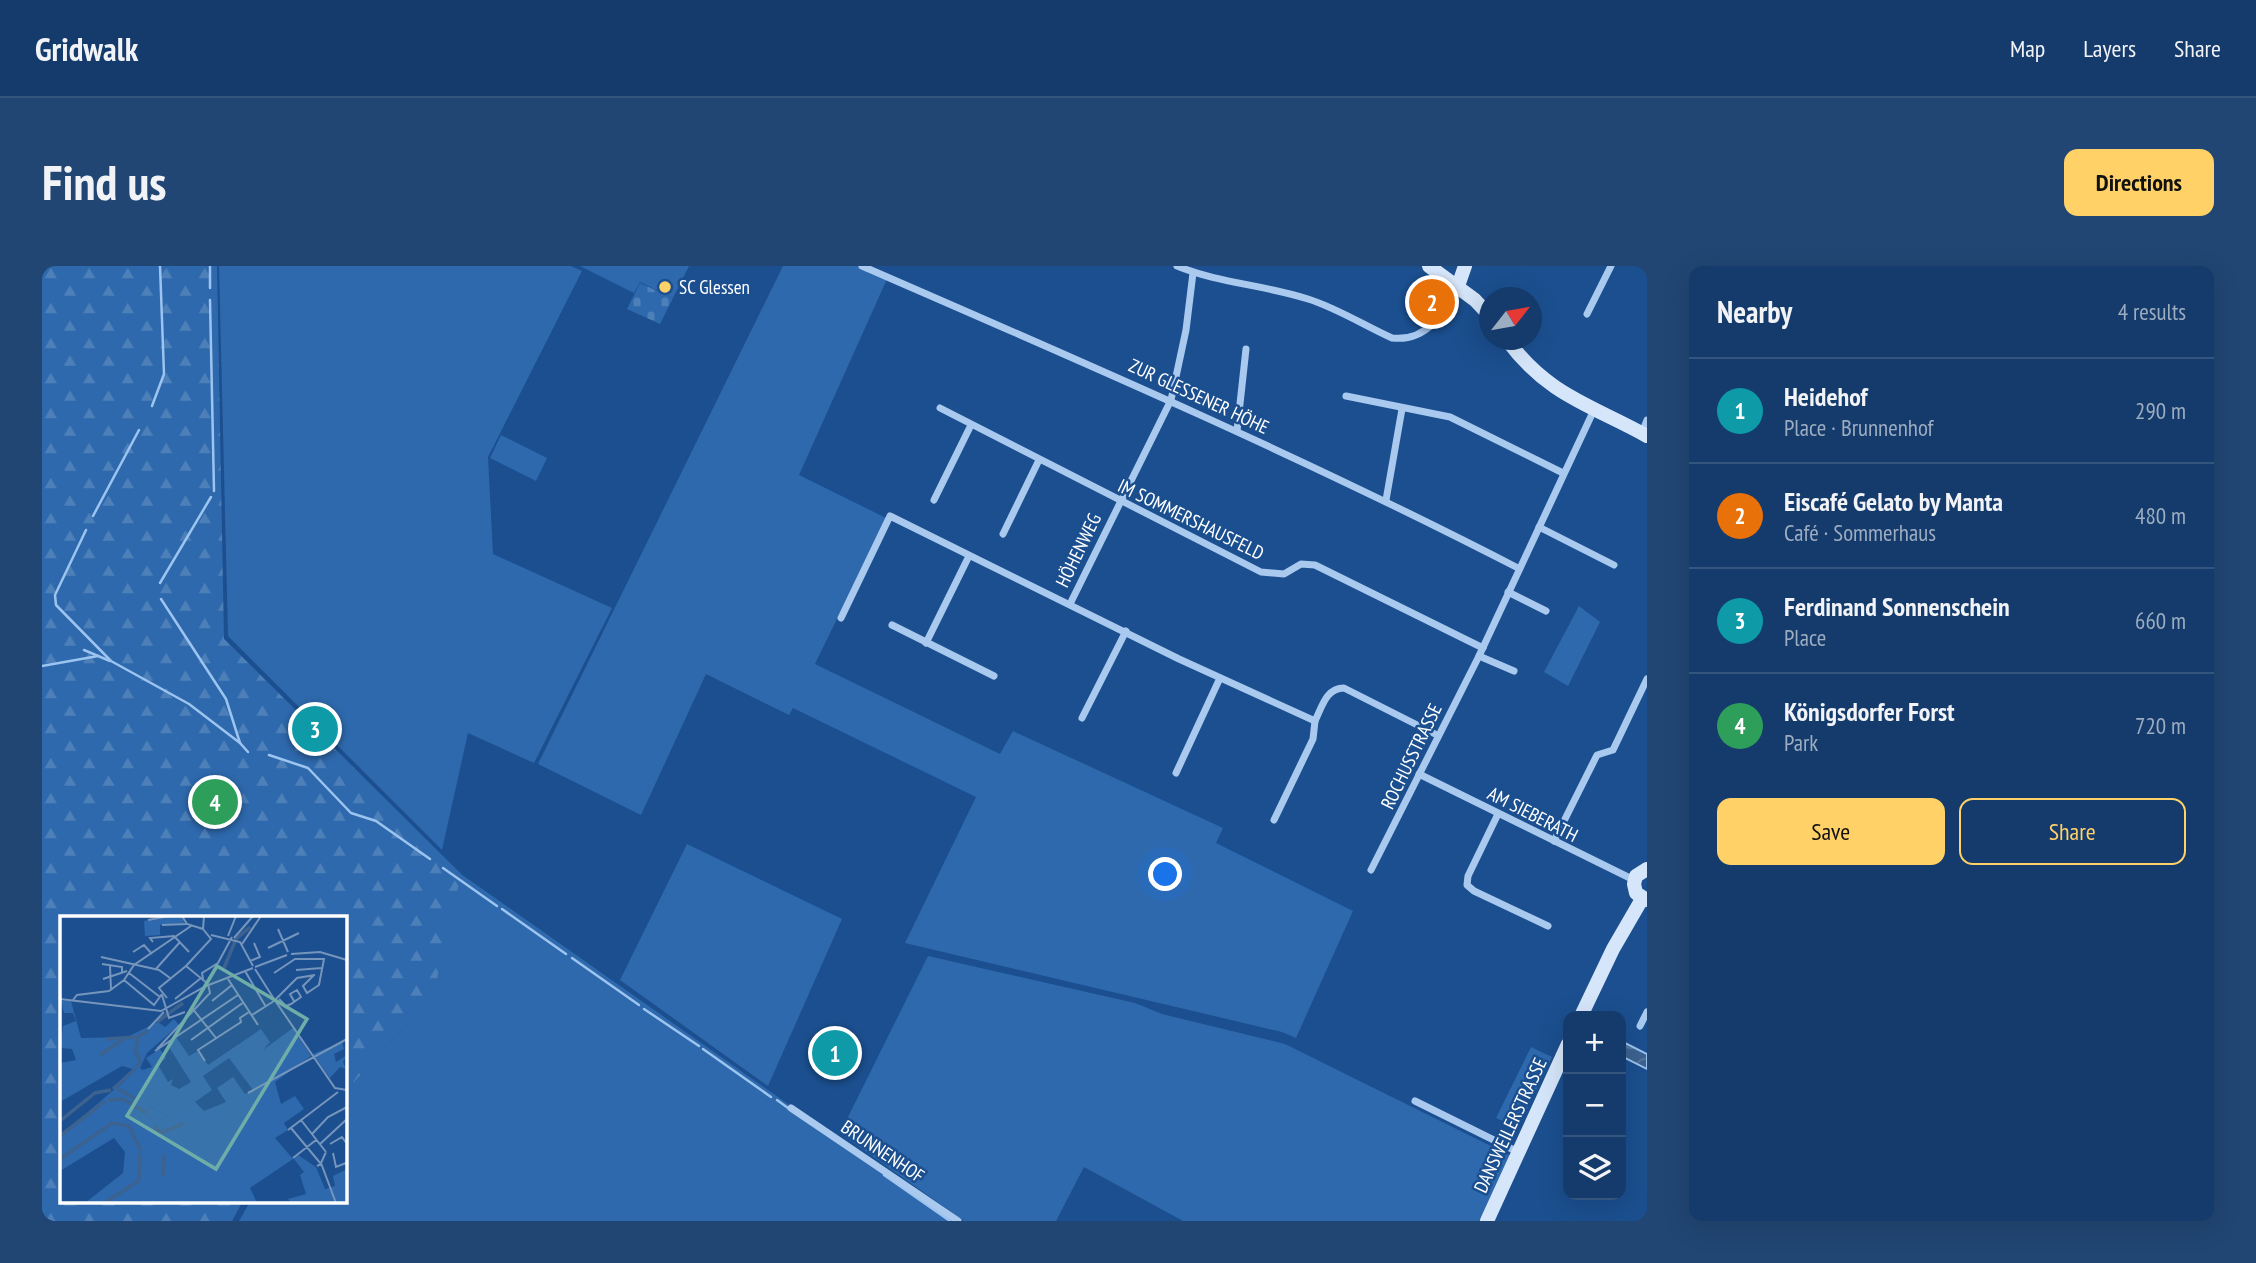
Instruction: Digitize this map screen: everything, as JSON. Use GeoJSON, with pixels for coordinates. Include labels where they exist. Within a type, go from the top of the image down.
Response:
{"type":"FeatureCollection","features":[{"type":"Feature","properties":{"kind":"main road"},"geometry":{"type":"LineString","coordinates":[[1429,266],[1458,286],[1479,306]]}},
{"type":"Feature","properties":{"kind":"main road"},"geometry":{"type":"LineString","coordinates":[[1458,286],[1465,266]]}},
{"type":"Feature","properties":{"kind":"main road"},"geometry":{"type":"LineString","coordinates":[[1516,350],[1545,382],[1593,412],[1645,430]]}},
{"type":"Feature","properties":{"kind":"main road"},"geometry":{"type":"LineString","coordinates":[[1583,1011],[1613,949],[1645,899],[1636,893],[1634,880],[1640,872],[1647,869]]}},
{"type":"Feature","properties":{"kind":"main road","name":"DANSWEILERSTRASSE"},"geometry":{"type":"LineString","coordinates":[[1487,1221],[1563,1055]]}},
{"type":"Feature","properties":{"kind":"street","name":"ZUR GLESSENER HÖHE"},"geometry":{"type":"LineString","coordinates":[[862,266],[1171,400],[1386,500],[1518,568]]}},
{"type":"Feature","properties":{"kind":"street"},"geometry":{"type":"LineString","coordinates":[[1177,266],[1194,273],[1264,286],[1312,300],[1392,338],[1406,340],[1418,337],[1432,326],[1458,286]]}},
{"type":"Feature","properties":{"kind":"street"},"geometry":{"type":"LineString","coordinates":[[1587,314],[1611,266]]}},
{"type":"Feature","properties":{"kind":"street","name":"HÖHENWEG"},"geometry":{"type":"LineString","coordinates":[[1070,604],[1171,400],[1186,330],[1194,273]]}},
{"type":"Feature","properties":{"kind":"street"},"geometry":{"type":"LineString","coordinates":[[1237,431],[1246,349]]}},
{"type":"Feature","properties":{"kind":"street"},"geometry":{"type":"LineString","coordinates":[[1346,396],[1450,416],[1563,473]]}},
{"type":"Feature","properties":{"kind":"street","name":"IM SOMMERSHAUSFELD"},"geometry":{"type":"LineString","coordinates":[[940,408],[1261,572],[1284,574],[1301,564],[1315,565],[1481,652]]}},
{"type":"Feature","properties":{"kind":"street"},"geometry":{"type":"LineString","coordinates":[[1386,500],[1402,408]]}},
{"type":"Feature","properties":{"kind":"street","name":"ROCHUSSTRASSE"},"geometry":{"type":"LineString","coordinates":[[1371,870],[1481,652],[1593,412]]}},
{"type":"Feature","properties":{"kind":"street"},"geometry":{"type":"LineString","coordinates":[[934,500],[971,425]]}},
{"type":"Feature","properties":{"kind":"street"},"geometry":{"type":"LineString","coordinates":[[1003,534],[1039,460]]}},
{"type":"Feature","properties":{"kind":"street"},"geometry":{"type":"LineString","coordinates":[[841,618],[890,516],[1220,678],[1315,721]]}},
{"type":"Feature","properties":{"kind":"street"},"geometry":{"type":"LineString","coordinates":[[1539,527],[1614,565]]}},
{"type":"Feature","properties":{"kind":"street"},"geometry":{"type":"LineString","coordinates":[[926,643],[969,556]]}},
{"type":"Feature","properties":{"kind":"street"},"geometry":{"type":"LineString","coordinates":[[1508,592],[1546,611]]}},
{"type":"Feature","properties":{"kind":"street"},"geometry":{"type":"LineString","coordinates":[[892,625],[993,676]]}},
{"type":"Feature","properties":{"kind":"street"},"geometry":{"type":"LineString","coordinates":[[1082,718],[1126,631]]}},
{"type":"Feature","properties":{"kind":"street"},"geometry":{"type":"LineString","coordinates":[[1481,652],[1514,671]]}},
{"type":"Feature","properties":{"kind":"street"},"geometry":{"type":"LineString","coordinates":[[1176,774],[1220,678]]}},
{"type":"Feature","properties":{"kind":"street"},"geometry":{"type":"LineString","coordinates":[[1554,842],[1597,755],[1613,750],[1647,679]]}},
{"type":"Feature","properties":{"kind":"street"},"geometry":{"type":"LineString","coordinates":[[1274,820],[1313,739],[1315,721],[1328,694],[1336,688],[1344,688],[1437,735]]}},
{"type":"Feature","properties":{"kind":"street","name":"AM SIEBERATH"},"geometry":{"type":"LineString","coordinates":[[1419,774],[1634,880]]}},
{"type":"Feature","properties":{"kind":"street"},"geometry":{"type":"LineString","coordinates":[[1498,814],[1468,876],[1467,885],[1474,891],[1548,926]]}},
{"type":"Feature","properties":{"kind":"street"},"geometry":{"type":"LineString","coordinates":[[1640,1026],[1647,1012]]}},
{"type":"Feature","properties":{"kind":"street"},"geometry":{"type":"LineString","coordinates":[[1415,1101],[1518,1152]]}},
{"type":"Feature","properties":{"kind":"street","name":"BRUNNENHOF"},"geometry":{"type":"LineString","coordinates":[[791,1108],[958,1221]]}},
{"type":"Feature","properties":{"kind":"green space"},"geometry":{"type":"Polygon","coordinates":[[[42,266],[217,266],[224,639],[461,874],[433,996],[346,1091],[346,916],[60,916],[60,1203],[241,1203],[232,1221],[42,1221],[42,266]]]}},
{"type":"Feature","properties":{"kind":"green space"},"geometry":{"type":"Polygon","coordinates":[[[219,266],[571,266],[582,271],[488,457],[493,554],[612,608],[534,763],[468,733],[442,850],[228,636],[219,266]]]}},
{"type":"Feature","properties":{"kind":"green space","name":"SC Glessen"},"geometry":{"type":"Polygon","coordinates":[[[580,266],[689,266],[673,298],[640,282],[634,293],[580,266]]]}},
{"type":"Feature","properties":{"kind":"green space"},"geometry":{"type":"Polygon","coordinates":[[[783,266],[857,266],[887,279],[799,475],[886,518],[815,664],[1000,754],[1013,731],[1223,828],[1216,843],[1353,911],[1296,1038],[1282,1032],[905,943],[976,797],[793,708],[789,715],[706,674],[641,815],[538,764],[783,266]]]}},
{"type":"Feature","properties":{"kind":"green space"},"geometry":{"type":"Polygon","coordinates":[[[640,283],[673,298],[660,324],[627,309],[640,283]]]}},
{"type":"Feature","properties":{"kind":"green space"},"geometry":{"type":"Polygon","coordinates":[[[501,435],[547,458],[536,481],[490,458],[501,435]]]}},
{"type":"Feature","properties":{"kind":"green space"},"geometry":{"type":"Polygon","coordinates":[[[42,584],[224,639],[461,874],[954,1221],[239,1221],[249,1203],[346,1203],[346,1091],[418,1012],[346,916],[60,916],[60,1203],[241,1203],[232,1221],[42,1221],[42,584]]]}},
{"type":"Feature","properties":{"kind":"green space"},"geometry":{"type":"Polygon","coordinates":[[[1579,606],[1600,622],[1568,686],[1544,672],[1579,606]]]}},
{"type":"Feature","properties":{"kind":"green space"},"geometry":{"type":"Polygon","coordinates":[[[687,844],[842,919],[768,1086],[620,980],[687,844]]]}},
{"type":"Feature","properties":{"kind":"green space"},"geometry":{"type":"Polygon","coordinates":[[[928,956],[1135,1003],[1162,1014],[1285,1044],[1511,1156],[1482,1221],[1183,1221],[1084,1167],[1056,1221],[964,1221],[840,1133],[928,956]]]}},
{"type":"Feature","properties":{"kind":"green space"},"geometry":{"type":"Polygon","coordinates":[[[1531,1047],[1552,1057],[1518,1128],[1496,1118],[1531,1047]]]}},
{"type":"Feature","properties":{"kind":"water"},"geometry":{"type":"Polygon","coordinates":[[[1626,1044],[1647,1054],[1647,1069],[1626,1058],[1626,1044]]]}},
{"type":"Feature","properties":{"kind":"waterway"},"geometry":{"type":"LineString","coordinates":[[152,406],[164,374],[160,266]]}},
{"type":"Feature","properties":{"kind":"waterway"},"geometry":{"type":"LineString","coordinates":[[210,266],[210,288]]}},
{"type":"Feature","properties":{"kind":"waterway"},"geometry":{"type":"LineString","coordinates":[[210,300],[214,491]]}},
{"type":"Feature","properties":{"kind":"waterway"},"geometry":{"type":"LineString","coordinates":[[93,516],[139,430]]}},
{"type":"Feature","properties":{"kind":"waterway"},"geometry":{"type":"LineString","coordinates":[[160,583],[211,497]]}},
{"type":"Feature","properties":{"kind":"waterway"},"geometry":{"type":"LineString","coordinates":[[86,530],[55,595],[56,605],[111,661],[189,704],[240,743]]}},
{"type":"Feature","properties":{"kind":"waterway"},"geometry":{"type":"LineString","coordinates":[[161,599],[226,699],[240,743],[248,752]]}},
{"type":"Feature","properties":{"kind":"waterway"},"geometry":{"type":"LineString","coordinates":[[84,650],[110,661]]}},
{"type":"Feature","properties":{"kind":"waterway"},"geometry":{"type":"LineString","coordinates":[[42,666],[98,656]]}},
{"type":"Feature","properties":{"kind":"waterway"},"geometry":{"type":"LineString","coordinates":[[269,755],[308,768],[351,813],[376,821],[430,859]]}},
{"type":"Feature","properties":{"kind":"waterway"},"geometry":{"type":"LineString","coordinates":[[443,868],[497,906]]}},
{"type":"Feature","properties":{"kind":"waterway"},"geometry":{"type":"LineString","coordinates":[[502,909],[566,954]]}},
{"type":"Feature","properties":{"kind":"waterway"},"geometry":{"type":"LineString","coordinates":[[572,958],[639,1005]]}},
{"type":"Feature","properties":{"kind":"waterway"},"geometry":{"type":"LineString","coordinates":[[644,1009],[699,1046]]}},
{"type":"Feature","properties":{"kind":"waterway"},"geometry":{"type":"LineString","coordinates":[[703,1049],[771,1097]]}},
{"type":"Feature","properties":{"kind":"waterway"},"geometry":{"type":"LineString","coordinates":[[777,1100],[788,1108]]}},
{"type":"Feature","properties":{"kind":"waterway"},"geometry":{"type":"LineString","coordinates":[[884,1175],[950,1221]]}},
{"type":"Feature","properties":{"kind":"place","name":"SC Glessen"},"geometry":{"type":"Point","coordinates":[665,287]}},
{"type":"Feature","properties":{"kind":"place","name":"Eiscafé Gelato by Manta"},"geometry":{"type":"Point","coordinates":[1432,302]}},
{"type":"Feature","properties":{"kind":"place","name":"Ferdinand Sonnenschein"},"geometry":{"type":"Point","coordinates":[315,729]}},
{"type":"Feature","properties":{"kind":"place","name":"Königsdorfer Forst"},"geometry":{"type":"Point","coordinates":[215,802]}},
{"type":"Feature","properties":{"kind":"place","name":"Heidehof"},"geometry":{"type":"Point","coordinates":[835,1053]}}]}
